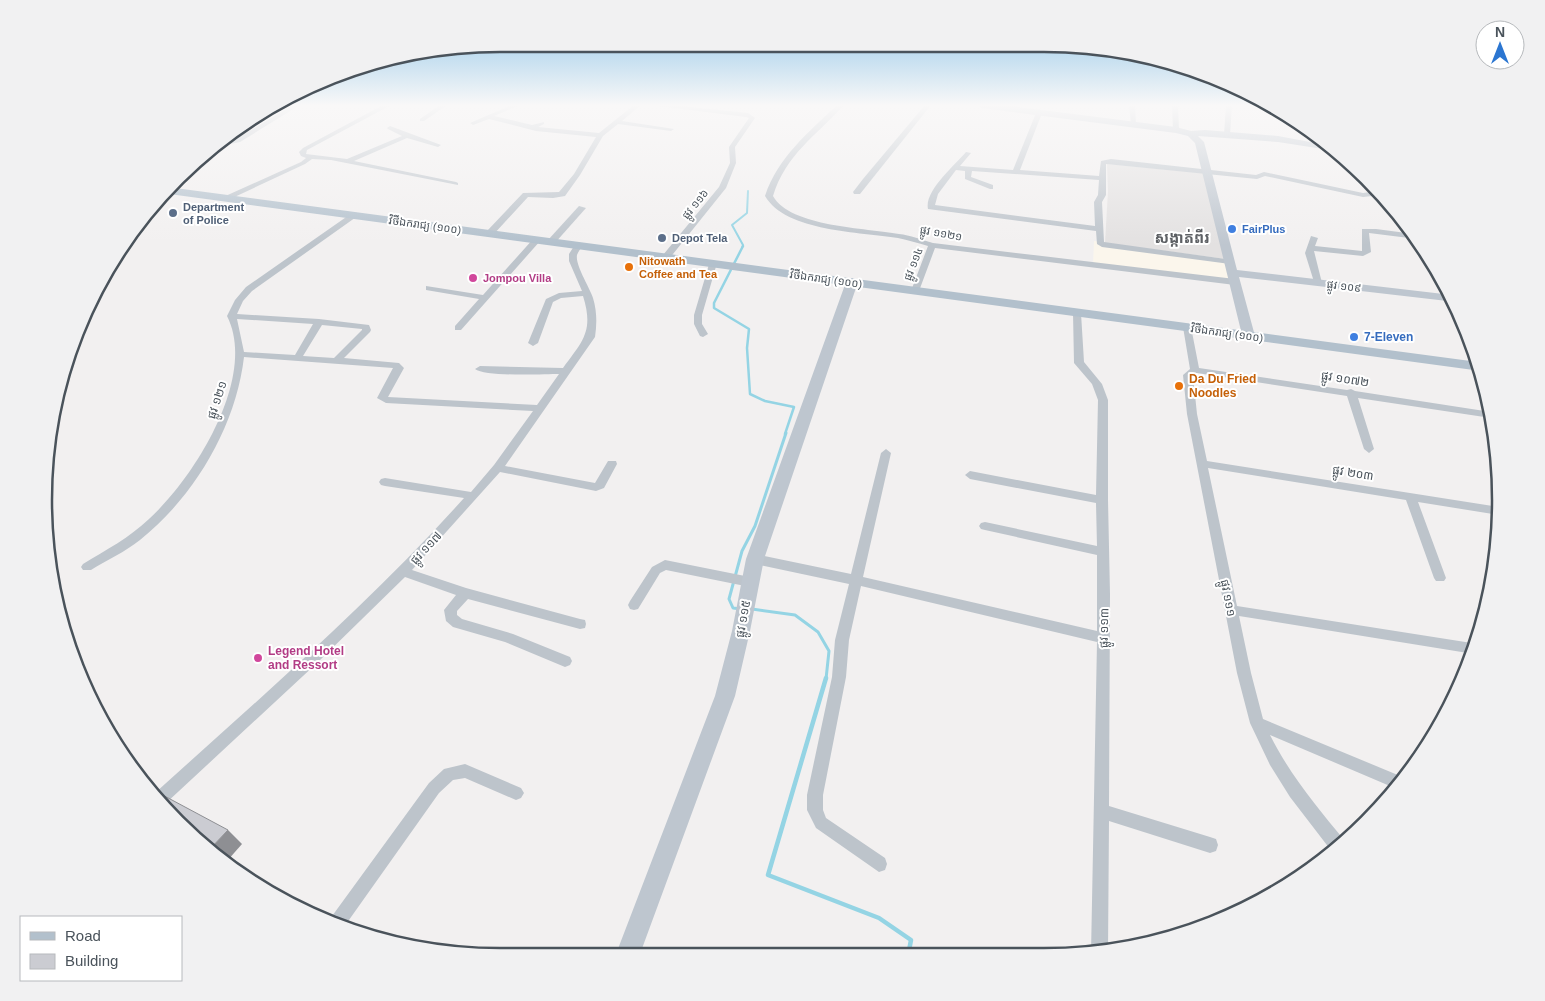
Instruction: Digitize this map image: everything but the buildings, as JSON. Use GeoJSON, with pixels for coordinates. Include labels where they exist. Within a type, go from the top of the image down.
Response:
{"type":"FeatureCollection","features":[{"type":"Feature","properties":{"kind":"main road"},"geometry":{"type":"LineString","coordinates":[[1202,152],[1248,336]]}},
{"type":"Feature","properties":{"kind":"main road","name":"វិថីឯករាជ្យ (១០០)"},"geometry":{"type":"LineString","coordinates":[[177,192],[1472,366]]}},
{"type":"Feature","properties":{"kind":"main road","name":"ផ្លូវ ១០៩"},"geometry":{"type":"LineString","coordinates":[[1233,272],[1444,298]]}},
{"type":"Feature","properties":{"kind":"street"},"geometry":{"type":"LineString","coordinates":[[303,152],[303,155],[311,157],[331,158],[456,184]]}},
{"type":"Feature","properties":{"kind":"street"},"geometry":{"type":"LineString","coordinates":[[346,162],[370,152]]}},
{"type":"Feature","properties":{"kind":"street"},"geometry":{"type":"LineString","coordinates":[[526,195],[532,193],[553,196],[562,194],[577,175],[590,152]]}},
{"type":"Feature","properties":{"kind":"street","name":"ផ្លូវ ១១៦"},"geometry":{"type":"LineString","coordinates":[[666,257],[722,188],[733,163],[732,152]]}},
{"type":"Feature","properties":{"kind":"street","name":"ផ្លូវ ១១២១"},"geometry":{"type":"LineString","coordinates":[[795,152],[782,165],[769,196],[773,203],[790,214],[826,227],[900,236],[932,245],[1233,272]]}},
{"type":"Feature","properties":{"kind":"street"},"geometry":{"type":"LineString","coordinates":[[857,192],[887,152]]}},
{"type":"Feature","properties":{"kind":"street"},"geometry":{"type":"LineString","coordinates":[[1016,171],[1024,152]]}},
{"type":"Feature","properties":{"kind":"street"},"geometry":{"type":"LineString","coordinates":[[968,153],[960,164],[954,168],[930,201],[931,207],[1098,229]]}},
{"type":"Feature","properties":{"kind":"street"},"geometry":{"type":"LineString","coordinates":[[225,198],[303,163],[311,157]]}},
{"type":"Feature","properties":{"kind":"street"},"geometry":{"type":"LineString","coordinates":[[1233,272],[1101,244],[1098,229],[1098,202],[1102,195],[1103,162],[1259,177],[1260,174],[1264,174],[1363,195],[1371,194]]}},
{"type":"Feature","properties":{"kind":"street"},"geometry":{"type":"LineString","coordinates":[[954,168],[1103,178]]}},
{"type":"Feature","properties":{"kind":"street"},"geometry":{"type":"LineString","coordinates":[[969,170],[967,178],[990,187]]}},
{"type":"Feature","properties":{"kind":"street"},"geometry":{"type":"LineString","coordinates":[[490,233],[526,195],[533,183]]}},
{"type":"Feature","properties":{"kind":"street"},"geometry":{"type":"LineString","coordinates":[[551,242],[582,208]]}},
{"type":"Feature","properties":{"kind":"street"},"geometry":{"type":"LineString","coordinates":[[338,359],[367,330],[366,327],[231,316],[239,299],[249,289],[355,215]]}},
{"type":"Feature","properties":{"kind":"street"},"geometry":{"type":"LineString","coordinates":[[1311,248],[1363,254],[1367,252],[1365,231],[1405,235]]}},
{"type":"Feature","properties":{"kind":"street"},"geometry":{"type":"LineString","coordinates":[[1314,238],[1310,260],[1318,283]]}},
{"type":"Feature","properties":{"kind":"street"},"geometry":{"type":"LineString","coordinates":[[458,328],[537,240]]}},
{"type":"Feature","properties":{"kind":"street","name":"ផ្លូវ ១១៧"},"geometry":{"type":"LineString","coordinates":[[164,796],[403,572],[498,468],[590,337],[594,322],[593,309],[573,261],[573,254],[579,245]]}},
{"type":"Feature","properties":{"kind":"street","name":"ផ្លូវ ១១៤"},"geometry":{"type":"LineString","coordinates":[[915,291],[932,245]]}},
{"type":"Feature","properties":{"kind":"street"},"geometry":{"type":"LineString","coordinates":[[703,334],[698,324],[698,315],[719,264]]}},
{"type":"Feature","properties":{"kind":"street","name":"ផ្លូវ ១១៥"},"geometry":{"type":"LineString","coordinates":[[630,948],[725,696],[741,632],[755,559],[852,282]]}},
{"type":"Feature","properties":{"kind":"street"},"geometry":{"type":"LineString","coordinates":[[429,288],[484,298]]}},
{"type":"Feature","properties":{"kind":"street"},"geometry":{"type":"LineString","coordinates":[[533,344],[549,301],[559,296],[586,292]]}},
{"type":"Feature","properties":{"kind":"street","name":"ផ្លូវ ១១៣"},"geometry":{"type":"LineString","coordinates":[[1077,312],[1079,363],[1095,380],[1102,391],[1104,400],[1099,945]]}},
{"type":"Feature","properties":{"kind":"street","name":"ផ្លូវ ១២១"},"geometry":{"type":"LineString","coordinates":[[87,567],[136,538],[162,514],[203,459],[221,428],[234,394],[240,354],[231,316]]}},
{"type":"Feature","properties":{"kind":"street"},"geometry":{"type":"LineString","coordinates":[[298,357],[319,322]]}},
{"type":"Feature","properties":{"kind":"street","name":"ផ្លូវ ១១១"},"geometry":{"type":"LineString","coordinates":[[1187,327],[1195,370],[1188,375],[1192,414],[1244,673],[1257,723],[1274,760],[1295,792],[1335,841]]}},
{"type":"Feature","properties":{"kind":"street"},"geometry":{"type":"LineString","coordinates":[[240,354],[338,359],[399,366],[383,395],[382,398],[386,400],[540,408]]}},
{"type":"Feature","properties":{"kind":"street"},"geometry":{"type":"LineString","coordinates":[[480,369],[507,371],[565,370]]}},
{"type":"Feature","properties":{"kind":"street","name":"ផ្លូវ ១០៧២"},"geometry":{"type":"LineString","coordinates":[[1195,370],[1351,392],[1484,414]]}},
{"type":"Feature","properties":{"kind":"street"},"geometry":{"type":"LineString","coordinates":[[1351,392],[1369,449]]}},
{"type":"Feature","properties":{"kind":"street"},"geometry":{"type":"LineString","coordinates":[[879,864],[820,823],[815,810],[815,795],[839,677],[842,640],[886,453]]}},
{"type":"Feature","properties":{"kind":"street"},"geometry":{"type":"LineString","coordinates":[[498,468],[596,487],[600,486],[612,464]]}},
{"type":"Feature","properties":{"kind":"street","name":"ផ្លូវ ២០៣"},"geometry":{"type":"LineString","coordinates":[[1203,464],[1492,510]]}},
{"type":"Feature","properties":{"kind":"street"},"geometry":{"type":"LineString","coordinates":[[970,475],[1102,500]]}},
{"type":"Feature","properties":{"kind":"street"},"geometry":{"type":"LineString","coordinates":[[386,482],[474,496]]}},
{"type":"Feature","properties":{"kind":"street"},"geometry":{"type":"LineString","coordinates":[[1410,496],[1440,578]]}},
{"type":"Feature","properties":{"kind":"street"},"geometry":{"type":"LineString","coordinates":[[985,526],[1102,552]]}},
{"type":"Feature","properties":{"kind":"street"},"geometry":{"type":"LineString","coordinates":[[755,559],[855,580],[1103,638]]}},
{"type":"Feature","properties":{"kind":"street"},"geometry":{"type":"LineString","coordinates":[[634,605],[656,570],[665,565],[748,589]]}},
{"type":"Feature","properties":{"kind":"street"},"geometry":{"type":"LineString","coordinates":[[403,572],[465,593],[580,624]]}},
{"type":"Feature","properties":{"kind":"street"},"geometry":{"type":"LineString","coordinates":[[465,593],[450,610],[451,617],[458,623],[508,638],[565,662]]}},
{"type":"Feature","properties":{"kind":"street"},"geometry":{"type":"LineString","coordinates":[[1231,610],[1468,648]]}},
{"type":"Feature","properties":{"kind":"street"},"geometry":{"type":"LineString","coordinates":[[1257,723],[1394,780]]}},
{"type":"Feature","properties":{"kind":"street"},"geometry":{"type":"LineString","coordinates":[[340,918],[434,788],[449,774],[465,771],[516,793]]}},
{"type":"Feature","properties":{"kind":"street"},"geometry":{"type":"LineString","coordinates":[[1101,812],[1210,846]]}},
{"type":"Feature","properties":{"kind":"shaded area"},"geometry":{"type":"Polygon","coordinates":[[[1107,164],[1204,173],[1226,259],[1105,243],[1108,191],[1107,164]]]}},
{"type":"Feature","properties":{"kind":"shaded area"},"geometry":{"type":"Polygon","coordinates":[[[1094,241],[1226,259],[1231,283],[1093,265],[1094,241]]]}},
{"type":"Feature","properties":{"kind":"waterway"},"geometry":{"type":"LineString","coordinates":[[742,248],[743,245],[732,225],[747,213],[748,191]]}},
{"type":"Feature","properties":{"kind":"waterway"},"geometry":{"type":"LineString","coordinates":[[742,248],[714,303],[714,308],[749,329],[747,348],[750,394],[765,401],[794,407],[785,434]]}},
{"type":"Feature","properties":{"kind":"waterway"},"geometry":{"type":"LineString","coordinates":[[741,609],[733,608],[729,599],[742,551],[755,526],[786,433]]}},
{"type":"Feature","properties":{"kind":"waterway"},"geometry":{"type":"LineString","coordinates":[[752,609],[795,615],[818,632],[829,651],[826,679]]}},
{"type":"Feature","properties":{"kind":"waterway"},"geometry":{"type":"LineString","coordinates":[[826,678],[768,875],[879,918],[911,940],[910,948]]}},
{"type":"Feature","properties":{"kind":"place","name":"Department of Police"},"geometry":{"type":"Point","coordinates":[173,213]}},
{"type":"Feature","properties":{"kind":"place","name":"FairPlus"},"geometry":{"type":"Point","coordinates":[1232,229]}},
{"type":"Feature","properties":{"kind":"place","name":"Depot Tela"},"geometry":{"type":"Point","coordinates":[662,238]}},
{"type":"Feature","properties":{"kind":"place","name":"Nitowath Coffee and Tea"},"geometry":{"type":"Point","coordinates":[629,267]}},
{"type":"Feature","properties":{"kind":"place","name":"Jompou Villa"},"geometry":{"type":"Point","coordinates":[473,278]}},
{"type":"Feature","properties":{"kind":"place","name":"7-Eleven"},"geometry":{"type":"Point","coordinates":[1354,337]}},
{"type":"Feature","properties":{"kind":"place","name":"Da Du Fried Noodles"},"geometry":{"type":"Point","coordinates":[1179,386]}},
{"type":"Feature","properties":{"kind":"place","name":"Legend Hotel and Ressort"},"geometry":{"type":"Point","coordinates":[258,658]}},
{"type":"Feature","properties":{"kind":"district","name":"សង្កាត់ពីរ"},"geometry":{"type":"Point","coordinates":[1182,237]}}]}
